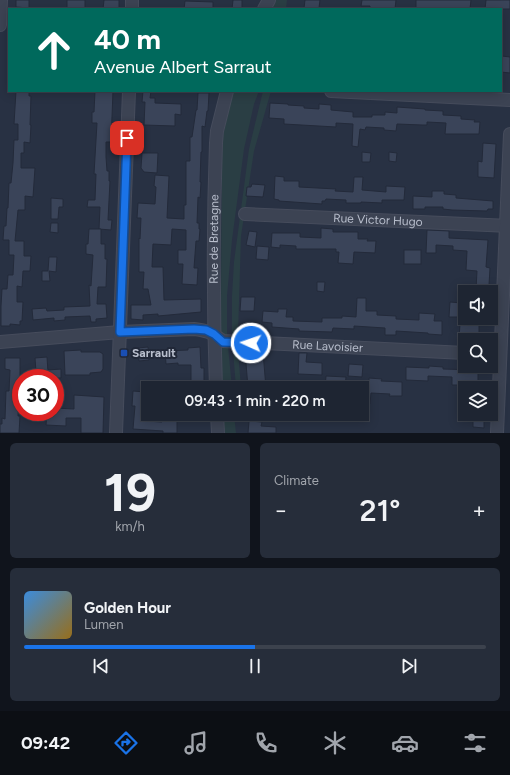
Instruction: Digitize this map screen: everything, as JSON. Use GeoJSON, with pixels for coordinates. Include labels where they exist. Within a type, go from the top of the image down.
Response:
{"type":"FeatureCollection","features":[{"type":"Feature","properties":{"kind":"street"},"geometry":{"type":"LineString","coordinates":[[0,25],[1,0]]}},
{"type":"Feature","properties":{"kind":"street"},"geometry":{"type":"LineString","coordinates":[[116,433],[129,92]]}},
{"type":"Feature","properties":{"kind":"street","name":"Rue de Bretagne"},"geometry":{"type":"LineString","coordinates":[[216,381],[214,334],[214,215],[216,131],[227,92]]}},
{"type":"Feature","properties":{"kind":"street"},"geometry":{"type":"LineString","coordinates":[[351,92],[510,100]]}},
{"type":"Feature","properties":{"kind":"street"},"geometry":{"type":"LineString","coordinates":[[496,433],[508,226],[510,134]]}},
{"type":"Feature","properties":{"kind":"street","name":"Rue Victor Hugo"},"geometry":{"type":"LineString","coordinates":[[245,214],[508,226]]}},
{"type":"Feature","properties":{"kind":"street","name":"Rue Lavoisier"},"geometry":{"type":"LineString","coordinates":[[0,342],[120,332],[194,329],[206,330],[214,334],[223,342],[458,353]]}},
{"type":"Feature","properties":{"kind":"street"},"geometry":{"type":"LineString","coordinates":[[217,421],[218,433]]}},
{"type":"Feature","properties":{"kind":"shaded area"},"geometry":{"type":"Polygon","coordinates":[[[276,0],[287,0],[286,8],[272,8],[276,0]]]}},
{"type":"Feature","properties":{"kind":"shaded area"},"geometry":{"type":"Polygon","coordinates":[[[233,92],[259,92],[254,104],[244,149],[232,240],[227,296],[227,338],[220,330],[217,313],[218,296],[221,295],[222,140],[233,92]]]}},
{"type":"Feature","properties":{"kind":"shaded area"},"geometry":{"type":"Polygon","coordinates":[[[263,92],[271,92],[254,151],[241,236],[238,335],[232,335],[234,262],[249,149],[263,92]]]}},
{"type":"Feature","properties":{"kind":"shaded area"},"geometry":{"type":"Polygon","coordinates":[[[228,346],[231,381],[220,381],[220,349],[228,346]]]}},
{"type":"Feature","properties":{"kind":"shaded area"},"geometry":{"type":"Polygon","coordinates":[[[233,350],[238,350],[240,381],[235,381],[233,350]]]}},
{"type":"Feature","properties":{"kind":"shaded area"},"geometry":{"type":"Polygon","coordinates":[[[221,421],[235,421],[236,433],[221,433],[221,421]]]}},
{"type":"Feature","properties":{"kind":"building"},"geometry":{"type":"Polygon","coordinates":[[[16,0],[29,0],[29,8],[16,7],[16,0]]]}},
{"type":"Feature","properties":{"kind":"building"},"geometry":{"type":"Polygon","coordinates":[[[67,0],[85,0],[85,8],[67,8],[67,0]]]}},
{"type":"Feature","properties":{"kind":"building"},"geometry":{"type":"Polygon","coordinates":[[[104,0],[119,0],[119,8],[103,8],[104,0]]]}},
{"type":"Feature","properties":{"kind":"building"},"geometry":{"type":"Polygon","coordinates":[[[233,0],[242,0],[242,8],[232,8],[233,0]]]}},
{"type":"Feature","properties":{"kind":"building"},"geometry":{"type":"Polygon","coordinates":[[[305,0],[320,0],[319,8],[304,8],[305,0]]]}},
{"type":"Feature","properties":{"kind":"building"},"geometry":{"type":"Polygon","coordinates":[[[362,0],[396,0],[395,8],[370,8],[370,6],[361,6],[362,0]]]}},
{"type":"Feature","properties":{"kind":"building"},"geometry":{"type":"Polygon","coordinates":[[[416,0],[471,0],[470,8],[416,8],[416,0]]]}},
{"type":"Feature","properties":{"kind":"building"},"geometry":{"type":"Polygon","coordinates":[[[486,0],[510,0],[510,9],[485,8],[486,0]]]}},
{"type":"Feature","properties":{"kind":"building"},"geometry":{"type":"Polygon","coordinates":[[[185,1],[213,2],[213,8],[184,8],[185,1]]]}},
{"type":"Feature","properties":{"kind":"building"},"geometry":{"type":"Polygon","coordinates":[[[502,56],[510,57],[510,73],[502,72],[502,56]]]}},
{"type":"Feature","properties":{"kind":"building"},"geometry":{"type":"Polygon","coordinates":[[[16,92],[29,92],[29,96],[31,96],[30,143],[24,142],[24,153],[21,153],[21,168],[35,168],[33,197],[25,196],[25,210],[18,210],[15,241],[24,241],[24,256],[31,256],[30,271],[23,271],[22,287],[17,286],[17,302],[23,302],[22,321],[20,321],[20,325],[10,324],[10,326],[1,326],[2,289],[7,289],[8,275],[13,275],[14,255],[9,255],[9,240],[3,240],[8,208],[9,183],[11,183],[14,140],[18,140],[18,124],[14,124],[16,92]]]}},
{"type":"Feature","properties":{"kind":"building"},"geometry":{"type":"Polygon","coordinates":[[[95,92],[113,92],[111,142],[106,142],[107,171],[109,171],[110,181],[108,220],[112,220],[111,230],[99,229],[100,207],[87,207],[88,200],[95,200],[96,174],[94,174],[97,123],[92,123],[92,112],[94,112],[95,92]]]}},
{"type":"Feature","properties":{"kind":"building"},"geometry":{"type":"Polygon","coordinates":[[[143,92],[151,92],[150,98],[155,98],[155,103],[181,104],[181,115],[175,114],[175,126],[144,125],[145,102],[142,102],[143,92]]]}},
{"type":"Feature","properties":{"kind":"building"},"geometry":{"type":"Polygon","coordinates":[[[198,93],[209,93],[205,127],[202,126],[201,182],[200,198],[198,197],[197,223],[199,223],[200,229],[199,241],[196,241],[194,268],[198,268],[197,285],[182,284],[183,264],[178,264],[178,250],[186,250],[186,230],[172,229],[171,245],[153,244],[152,267],[163,267],[164,300],[201,299],[201,312],[158,316],[158,314],[143,315],[143,320],[131,319],[131,305],[151,305],[148,289],[143,289],[144,272],[139,272],[139,238],[140,239],[141,218],[137,218],[138,203],[155,204],[155,175],[169,176],[167,218],[184,219],[184,205],[186,205],[186,161],[190,161],[190,137],[192,137],[197,110],[198,93]]]}},
{"type":"Feature","properties":{"kind":"building"},"geometry":{"type":"Polygon","coordinates":[[[270,103],[319,109],[319,104],[331,105],[331,110],[353,112],[353,117],[385,115],[385,112],[397,113],[397,107],[443,111],[443,115],[461,116],[461,119],[480,122],[479,134],[445,134],[446,123],[427,122],[427,125],[397,124],[396,131],[384,130],[384,128],[366,127],[365,130],[360,129],[358,147],[352,146],[353,124],[336,123],[336,127],[284,124],[284,119],[269,118],[270,103]]]}},
{"type":"Feature","properties":{"kind":"building"},"geometry":{"type":"Polygon","coordinates":[[[483,143],[496,144],[494,178],[478,177],[478,161],[482,162],[483,143]]]}},
{"type":"Feature","properties":{"kind":"building"},"geometry":{"type":"Polygon","coordinates":[[[362,152],[371,153],[370,162],[362,162],[362,152]]]}},
{"type":"Feature","properties":{"kind":"building"},"geometry":{"type":"Polygon","coordinates":[[[389,152],[397,153],[396,162],[389,161],[389,152]]]}},
{"type":"Feature","properties":{"kind":"building"},"geometry":{"type":"Polygon","coordinates":[[[142,153],[158,153],[157,173],[144,172],[141,168],[142,153]]]}},
{"type":"Feature","properties":{"kind":"building"},"geometry":{"type":"Polygon","coordinates":[[[275,176],[284,177],[284,181],[299,181],[299,187],[336,189],[335,191],[353,192],[354,177],[363,177],[362,190],[386,192],[386,186],[405,187],[404,200],[382,200],[382,203],[346,203],[346,200],[326,199],[325,201],[322,201],[322,204],[279,201],[274,199],[275,176]]]}},
{"type":"Feature","properties":{"kind":"building"},"geometry":{"type":"Polygon","coordinates":[[[252,184],[265,185],[263,197],[246,196],[247,187],[251,187],[252,184]]]}},
{"type":"Feature","properties":{"kind":"building"},"geometry":{"type":"Polygon","coordinates":[[[432,191],[444,191],[444,194],[456,195],[456,198],[493,201],[493,209],[488,209],[487,211],[452,210],[443,209],[443,207],[425,207],[425,209],[413,209],[413,196],[432,197],[432,191]]]}},
{"type":"Feature","properties":{"kind":"building"},"geometry":{"type":"Polygon","coordinates":[[[51,198],[63,199],[63,207],[59,207],[58,219],[51,219],[51,198]]]}},
{"type":"Feature","properties":{"kind":"building"},"geometry":{"type":"Polygon","coordinates":[[[51,223],[58,223],[58,233],[50,232],[51,223]]]}},
{"type":"Feature","properties":{"kind":"building"},"geometry":{"type":"Polygon","coordinates":[[[321,228],[333,229],[333,232],[358,232],[358,239],[376,241],[375,253],[354,252],[353,264],[338,263],[339,252],[336,252],[336,249],[296,249],[296,246],[280,245],[280,248],[271,247],[272,233],[300,233],[300,237],[321,238],[321,228]]]}},
{"type":"Feature","properties":{"kind":"building"},"geometry":{"type":"Polygon","coordinates":[[[89,229],[101,229],[101,244],[105,244],[105,259],[107,259],[106,287],[98,287],[97,304],[106,304],[107,318],[96,319],[96,322],[91,322],[90,316],[65,317],[65,320],[54,321],[54,318],[33,320],[32,309],[46,308],[47,311],[64,310],[64,307],[90,306],[89,285],[91,286],[93,255],[86,254],[89,229]]]}},
{"type":"Feature","properties":{"kind":"building"},"geometry":{"type":"Polygon","coordinates":[[[427,230],[449,231],[449,238],[488,240],[486,267],[490,268],[489,285],[476,285],[477,271],[466,270],[467,251],[453,250],[453,246],[436,245],[436,253],[426,253],[427,230]]]}},
{"type":"Feature","properties":{"kind":"building"},"geometry":{"type":"Polygon","coordinates":[[[249,231],[257,232],[255,247],[246,245],[249,231]]]}},
{"type":"Feature","properties":{"kind":"building"},"geometry":{"type":"Polygon","coordinates":[[[257,246],[269,247],[268,260],[256,259],[257,246]]]}},
{"type":"Feature","properties":{"kind":"building"},"geometry":{"type":"Polygon","coordinates":[[[404,250],[421,250],[421,264],[404,264],[404,250]]]}},
{"type":"Feature","properties":{"kind":"building"},"geometry":{"type":"Polygon","coordinates":[[[49,257],[57,257],[56,272],[49,271],[50,281],[42,281],[42,271],[48,271],[49,257]]]}},
{"type":"Feature","properties":{"kind":"building"},"geometry":{"type":"Polygon","coordinates":[[[317,282],[325,282],[324,292],[317,291],[317,282]]]}},
{"type":"Feature","properties":{"kind":"building"},"geometry":{"type":"Polygon","coordinates":[[[241,297],[255,297],[254,311],[240,311],[241,297]]]}},
{"type":"Feature","properties":{"kind":"building"},"geometry":{"type":"Polygon","coordinates":[[[357,298],[366,298],[366,311],[377,311],[377,315],[396,316],[396,319],[419,320],[419,313],[435,314],[434,321],[442,321],[442,335],[396,331],[396,335],[385,335],[385,328],[354,326],[354,329],[333,328],[332,332],[299,331],[299,329],[272,327],[272,323],[262,322],[263,311],[278,312],[278,309],[287,309],[286,317],[293,317],[293,321],[322,322],[322,318],[342,318],[342,316],[356,317],[357,298]]]}},
{"type":"Feature","properties":{"kind":"building"},"geometry":{"type":"Polygon","coordinates":[[[450,302],[458,303],[458,317],[449,317],[450,302]]]}},
{"type":"Feature","properties":{"kind":"building"},"geometry":{"type":"Polygon","coordinates":[[[460,325],[479,325],[479,333],[459,333],[460,325]]]}},
{"type":"Feature","properties":{"kind":"building"},"geometry":{"type":"Polygon","coordinates":[[[148,347],[149,360],[139,361],[138,348],[148,347]]]}},
{"type":"Feature","properties":{"kind":"building"},"geometry":{"type":"Polygon","coordinates":[[[200,347],[201,368],[204,368],[204,381],[191,381],[191,365],[178,365],[178,363],[166,364],[165,351],[188,350],[188,348],[200,347]]]}},
{"type":"Feature","properties":{"kind":"building"},"geometry":{"type":"Polygon","coordinates":[[[81,350],[81,352],[100,352],[103,354],[103,369],[101,372],[90,373],[90,375],[65,375],[64,351],[81,350]]]}},
{"type":"Feature","properties":{"kind":"building"},"geometry":{"type":"Polygon","coordinates":[[[245,351],[263,352],[265,381],[247,381],[245,351]]]}},
{"type":"Feature","properties":{"kind":"building"},"geometry":{"type":"Polygon","coordinates":[[[299,353],[307,353],[306,362],[322,363],[322,375],[298,374],[299,353]]]}},
{"type":"Feature","properties":{"kind":"building"},"geometry":{"type":"Polygon","coordinates":[[[47,357],[48,369],[36,369],[35,358],[47,357]]]}},
{"type":"Feature","properties":{"kind":"building"},"geometry":{"type":"Polygon","coordinates":[[[5,358],[20,358],[20,369],[12,369],[12,421],[20,421],[19,433],[0,433],[2,418],[5,419],[6,391],[9,391],[10,370],[5,369],[5,358]]]}},
{"type":"Feature","properties":{"kind":"building"},"geometry":{"type":"Polygon","coordinates":[[[349,364],[363,365],[362,377],[348,376],[349,364]]]}},
{"type":"Feature","properties":{"kind":"building"},"geometry":{"type":"Polygon","coordinates":[[[429,366],[443,367],[443,369],[458,369],[458,373],[478,373],[478,381],[458,381],[458,385],[452,385],[452,377],[428,376],[428,381],[406,380],[406,367],[429,368],[429,366]]]}},
{"type":"Feature","properties":{"kind":"building"},"geometry":{"type":"Polygon","coordinates":[[[326,376],[346,377],[346,381],[326,381],[326,376]]]}},
{"type":"Feature","properties":{"kind":"building"},"geometry":{"type":"Polygon","coordinates":[[[369,378],[382,379],[381,381],[402,382],[402,396],[389,396],[390,394],[371,393],[369,404],[369,378]]]}},
{"type":"Feature","properties":{"kind":"building"},"geometry":{"type":"Polygon","coordinates":[[[133,391],[141,392],[141,421],[177,421],[177,433],[163,433],[163,431],[133,429],[135,406],[132,406],[133,391]]]}},
{"type":"Feature","properties":{"kind":"building"},"geometry":{"type":"Polygon","coordinates":[[[74,395],[104,397],[103,433],[81,433],[81,418],[66,418],[66,426],[46,425],[46,421],[64,421],[64,408],[74,409],[74,395]]]}},
{"type":"Feature","properties":{"kind":"building"},"geometry":{"type":"Polygon","coordinates":[[[249,421],[262,422],[261,426],[276,427],[276,433],[248,433],[249,421]]]}},
{"type":"Feature","properties":{"kind":"building"},"geometry":{"type":"Polygon","coordinates":[[[473,421],[484,421],[484,428],[473,427],[473,421]]]}},
{"type":"Feature","properties":{"kind":"place","name":"Sarrault"},"geometry":{"type":"Point","coordinates":[124,353]}},
{"type":"Feature","properties":{"kind":"route"},"geometry":{"type":"LineString","coordinates":[[127,138],[120,332],[194,329],[206,330],[214,334],[223,342],[251,343]]}}]}
